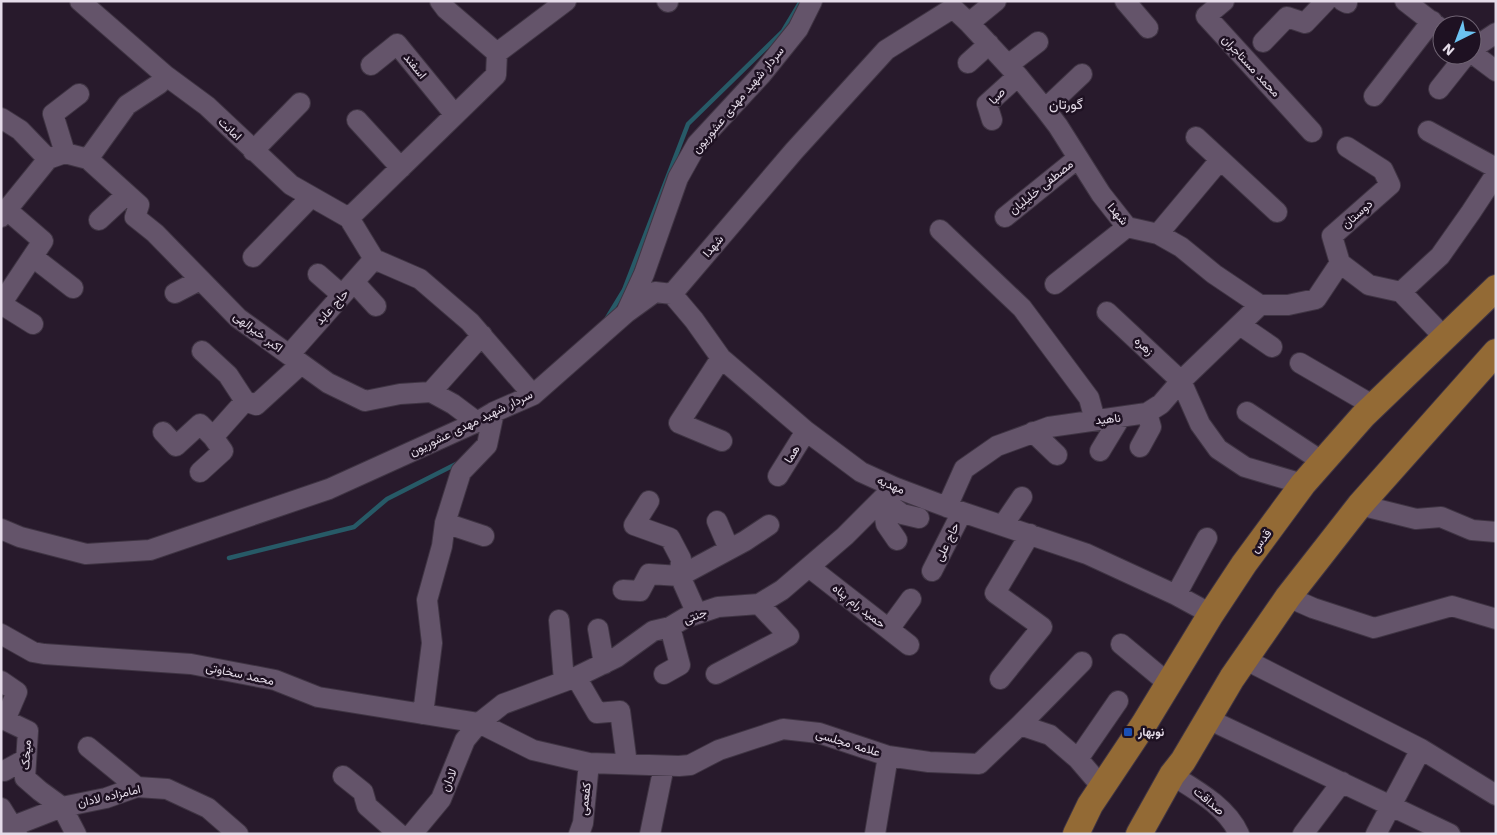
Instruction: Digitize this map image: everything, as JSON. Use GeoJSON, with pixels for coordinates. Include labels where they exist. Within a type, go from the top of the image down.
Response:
{"type":"FeatureCollection","features":[{"type":"Feature","properties":{"kind":"main road","name":"قدس"},"geometry":{"type":"LineString","coordinates":[[1076,834],[1090,805],[1169,684],[1211,614],[1244,564],[1303,484],[1374,406],[1496,288]]}},
{"type":"Feature","properties":{"kind":"main road"},"geometry":{"type":"LineString","coordinates":[[1140,834],[1172,775],[1183,761],[1244,659],[1288,597],[1360,505],[1496,352]]}},
{"type":"Feature","properties":{"kind":"street","name":"امانت"},"geometry":{"type":"LineString","coordinates":[[80,1],[165,75],[207,106],[253,151],[292,185],[349,218],[374,259]]}},
{"type":"Feature","properties":{"kind":"street"},"geometry":{"type":"LineString","coordinates":[[440,1],[446,9],[497,53]]}},
{"type":"Feature","properties":{"kind":"street"},"geometry":{"type":"LineString","coordinates":[[497,53],[566,1]]}},
{"type":"Feature","properties":{"kind":"street","name":"سردار شهید مهدی عشوریون"},"geometry":{"type":"LineString","coordinates":[[1,529],[20,537],[86,554],[150,550],[329,489],[533,395],[626,313],[644,274],[678,178],[697,144],[761,75],[798,29],[812,1]]}},
{"type":"Feature","properties":{"kind":"street"},"geometry":{"type":"LineString","coordinates":[[970,23],[996,1]]}},
{"type":"Feature","properties":{"kind":"street"},"geometry":{"type":"LineString","coordinates":[[1125,1],[1148,28]]}},
{"type":"Feature","properties":{"kind":"street","name":"محمد مستاجران"},"geometry":{"type":"LineString","coordinates":[[1224,1],[1206,16],[1312,132]]}},
{"type":"Feature","properties":{"kind":"street"},"geometry":{"type":"LineString","coordinates":[[1263,42],[1287,17],[1304,23],[1326,1]]}},
{"type":"Feature","properties":{"kind":"street"},"geometry":{"type":"LineString","coordinates":[[1343,1],[1348,1]]}},
{"type":"Feature","properties":{"kind":"street"},"geometry":{"type":"LineString","coordinates":[[1406,1],[1432,22]]}},
{"type":"Feature","properties":{"kind":"street","name":"شهدا"},"geometry":{"type":"LineString","coordinates":[[672,294],[794,151],[886,50],[953,8],[970,23],[1013,70],[1045,109],[1058,126],[1101,194],[1127,227],[1158,234],[1181,247],[1214,274],[1260,305]]}},
{"type":"Feature","properties":{"kind":"street"},"geometry":{"type":"LineString","coordinates":[[1374,96],[1432,32]]}},
{"type":"Feature","properties":{"kind":"street"},"geometry":{"type":"LineString","coordinates":[[1482,44],[1496,33]]}},
{"type":"Feature","properties":{"kind":"street"},"geometry":{"type":"LineString","coordinates":[[1013,70],[1038,42]]}},
{"type":"Feature","properties":{"kind":"street","name":"اسفند"},"geometry":{"type":"LineString","coordinates":[[371,65],[397,44],[455,115]]}},
{"type":"Feature","properties":{"kind":"street"},"geometry":{"type":"LineString","coordinates":[[968,63],[989,44]]}},
{"type":"Feature","properties":{"kind":"street"},"geometry":{"type":"LineString","coordinates":[[349,218],[496,75],[497,53]]}},
{"type":"Feature","properties":{"kind":"street"},"geometry":{"type":"LineString","coordinates":[[1482,59],[1496,71]]}},
{"type":"Feature","properties":{"kind":"street"},"geometry":{"type":"LineString","coordinates":[[1439,89],[1458,65]]}},
{"type":"Feature","properties":{"kind":"street","name":"صبا"},"geometry":{"type":"LineString","coordinates":[[992,120],[987,104],[1013,70]]}},
{"type":"Feature","properties":{"kind":"street"},"geometry":{"type":"LineString","coordinates":[[1045,109],[1082,74]]}},
{"type":"Feature","properties":{"kind":"street"},"geometry":{"type":"LineString","coordinates":[[1,118],[56,156],[88,159],[127,105],[159,84],[165,75]]}},
{"type":"Feature","properties":{"kind":"street"},"geometry":{"type":"LineString","coordinates":[[32,324],[1,304],[44,241],[4,214],[56,156],[53,114],[79,94]]}},
{"type":"Feature","properties":{"kind":"street"},"geometry":{"type":"LineString","coordinates":[[253,151],[300,103]]}},
{"type":"Feature","properties":{"kind":"street"},"geometry":{"type":"LineString","coordinates":[[357,120],[401,168]]}},
{"type":"Feature","properties":{"kind":"street"},"geometry":{"type":"LineString","coordinates":[[1428,131],[1496,168]]}},
{"type":"Feature","properties":{"kind":"street"},"geometry":{"type":"LineString","coordinates":[[1196,137],[1277,212]]}},
{"type":"Feature","properties":{"kind":"street","name":"دوستان"},"geometry":{"type":"LineString","coordinates":[[1340,263],[1332,236],[1390,185],[1384,170],[1347,147]]}},
{"type":"Feature","properties":{"kind":"street","name":"مصطفی خلیلیان"},"geometry":{"type":"LineString","coordinates":[[1005,217],[1078,158]]}},
{"type":"Feature","properties":{"kind":"street","name":"اکبر خیرالهی"},"geometry":{"type":"LineString","coordinates":[[88,159],[138,205],[135,217],[155,233],[238,318],[328,384],[365,401],[400,394],[431,392]]}},
{"type":"Feature","properties":{"kind":"street"},"geometry":{"type":"LineString","coordinates":[[1158,234],[1220,160]]}},
{"type":"Feature","properties":{"kind":"street"},"geometry":{"type":"LineString","coordinates":[[1401,292],[1440,256],[1496,174]]}},
{"type":"Feature","properties":{"kind":"street"},"geometry":{"type":"LineString","coordinates":[[99,220],[126,195]]}},
{"type":"Feature","properties":{"kind":"street"},"geometry":{"type":"LineString","coordinates":[[253,257],[311,197]]}},
{"type":"Feature","properties":{"kind":"street"},"geometry":{"type":"LineString","coordinates":[[1055,284],[1127,227]]}},
{"type":"Feature","properties":{"kind":"street"},"geometry":{"type":"LineString","coordinates":[[940,230],[1022,308],[1090,398],[1095,420]]}},
{"type":"Feature","properties":{"kind":"street"},"geometry":{"type":"LineString","coordinates":[[33,257],[73,288]]}},
{"type":"Feature","properties":{"kind":"street"},"geometry":{"type":"LineString","coordinates":[[374,259],[420,279],[470,322],[533,395]]}},
{"type":"Feature","properties":{"kind":"street","name":"حاج عابد"},"geometry":{"type":"LineString","coordinates":[[244,401],[256,405],[295,359],[348,288],[374,259]]}},
{"type":"Feature","properties":{"kind":"street"},"geometry":{"type":"LineString","coordinates":[[1260,305],[1288,305],[1316,299],[1340,263],[1369,285],[1401,292],[1444,337]]}},
{"type":"Feature","properties":{"kind":"street"},"geometry":{"type":"LineString","coordinates":[[318,274],[348,288],[376,306]]}},
{"type":"Feature","properties":{"kind":"street"},"geometry":{"type":"LineString","coordinates":[[175,294],[200,280]]}},
{"type":"Feature","properties":{"kind":"street"},"geometry":{"type":"LineString","coordinates":[[626,313],[655,292],[672,294]]}},
{"type":"Feature","properties":{"kind":"street","name":"مهدیه"},"geometry":{"type":"LineString","coordinates":[[672,294],[694,320],[721,358],[806,431],[888,493],[954,509],[1088,554],[1176,595],[1211,614]]}},
{"type":"Feature","properties":{"kind":"street","name":"ناهید"},"geometry":{"type":"LineString","coordinates":[[954,509],[964,469],[997,446],[1049,426],[1147,413],[1161,404],[1260,305]]}},
{"type":"Feature","properties":{"kind":"street","name":"زهره"},"geometry":{"type":"LineString","coordinates":[[1107,312],[1182,381]]}},
{"type":"Feature","properties":{"kind":"street"},"geometry":{"type":"LineString","coordinates":[[1240,325],[1272,347]]}},
{"type":"Feature","properties":{"kind":"street"},"geometry":{"type":"LineString","coordinates":[[423,714],[432,643],[427,600],[442,546],[445,523],[461,472],[487,445],[485,417],[453,404],[431,392],[482,335]]}},
{"type":"Feature","properties":{"kind":"street"},"geometry":{"type":"LineString","coordinates":[[202,351],[228,374],[244,401],[213,437]]}},
{"type":"Feature","properties":{"kind":"street"},"geometry":{"type":"LineString","coordinates":[[721,358],[679,423],[722,441]]}},
{"type":"Feature","properties":{"kind":"street"},"geometry":{"type":"LineString","coordinates":[[1300,362],[1374,406]]}},
{"type":"Feature","properties":{"kind":"street"},"geometry":{"type":"LineString","coordinates":[[1182,381],[1200,424],[1218,449],[1245,467],[1303,484]]}},
{"type":"Feature","properties":{"kind":"street"},"geometry":{"type":"LineString","coordinates":[[1247,412],[1323,462]]}},
{"type":"Feature","properties":{"kind":"street"},"geometry":{"type":"LineString","coordinates":[[1140,447],[1151,427],[1147,413]]}},
{"type":"Feature","properties":{"kind":"street"},"geometry":{"type":"LineString","coordinates":[[1100,451],[1120,418]]}},
{"type":"Feature","properties":{"kind":"street"},"geometry":{"type":"LineString","coordinates":[[163,432],[176,446],[200,424],[213,437],[223,451],[200,472]]}},
{"type":"Feature","properties":{"kind":"street","name":"هما"},"geometry":{"type":"LineString","coordinates":[[778,476],[806,431]]}},
{"type":"Feature","properties":{"kind":"street"},"geometry":{"type":"LineString","coordinates":[[1033,432],[1058,454]]}},
{"type":"Feature","properties":{"kind":"street"},"geometry":{"type":"LineString","coordinates":[[888,493],[902,514],[919,518]]}},
{"type":"Feature","properties":{"kind":"street"},"geometry":{"type":"LineString","coordinates":[[888,493],[886,524],[897,540]]}},
{"type":"Feature","properties":{"kind":"street","name":"جنتی"},"geometry":{"type":"LineString","coordinates":[[479,723],[502,704],[570,679],[604,664],[653,632],[670,627],[685,618],[718,607],[759,604],[782,590],[810,566],[888,493]]}},
{"type":"Feature","properties":{"kind":"street"},"geometry":{"type":"LineString","coordinates":[[1003,525],[1022,497]]}},
{"type":"Feature","properties":{"kind":"street"},"geometry":{"type":"LineString","coordinates":[[649,501],[634,525],[670,538],[681,559],[680,576],[698,614]]}},
{"type":"Feature","properties":{"kind":"street"},"geometry":{"type":"LineString","coordinates":[[1360,505],[1416,519],[1441,517],[1472,530],[1496,532]]}},
{"type":"Feature","properties":{"kind":"street","name":"حاج علی"},"geometry":{"type":"LineString","coordinates":[[932,572],[954,509]]}},
{"type":"Feature","properties":{"kind":"street"},"geometry":{"type":"LineString","coordinates":[[716,521],[729,549]]}},
{"type":"Feature","properties":{"kind":"street"},"geometry":{"type":"LineString","coordinates":[[445,523],[484,536]]}},
{"type":"Feature","properties":{"kind":"street"},"geometry":{"type":"LineString","coordinates":[[623,590],[640,591],[649,574],[680,576],[745,541],[769,525]]}},
{"type":"Feature","properties":{"kind":"street"},"geometry":{"type":"LineString","coordinates":[[1000,679],[1042,627],[995,593],[1030,534]]}},
{"type":"Feature","properties":{"kind":"street"},"geometry":{"type":"LineString","coordinates":[[1176,595],[1207,538]]}},
{"type":"Feature","properties":{"kind":"street","name":"حمید رام پناه"},"geometry":{"type":"LineString","coordinates":[[810,566],[909,645]]}},
{"type":"Feature","properties":{"kind":"street"},"geometry":{"type":"LineString","coordinates":[[1288,597],[1313,608],[1374,628],[1452,606],[1496,619]]}},
{"type":"Feature","properties":{"kind":"street"},"geometry":{"type":"LineString","coordinates":[[889,629],[910,599]]}},
{"type":"Feature","properties":{"kind":"street"},"geometry":{"type":"LineString","coordinates":[[716,674],[789,636],[759,604]]}},
{"type":"Feature","properties":{"kind":"street"},"geometry":{"type":"LineString","coordinates":[[559,620],[570,679],[596,713],[620,711],[627,764]]}},
{"type":"Feature","properties":{"kind":"street"},"geometry":{"type":"LineString","coordinates":[[664,674],[680,665],[670,627]]}},
{"type":"Feature","properties":{"kind":"street"},"geometry":{"type":"LineString","coordinates":[[598,629],[604,664]]}},
{"type":"Feature","properties":{"kind":"street","name":"محمد سخاوتی"},"geometry":{"type":"LineString","coordinates":[[1,634],[33,652],[191,664],[275,680],[318,697],[479,723]]}},
{"type":"Feature","properties":{"kind":"street"},"geometry":{"type":"LineString","coordinates":[[1121,644],[1169,684]]}},
{"type":"Feature","properties":{"kind":"street"},"geometry":{"type":"LineString","coordinates":[[1244,659],[1421,749],[1496,795]]}},
{"type":"Feature","properties":{"kind":"street","name":"علامه مجلسی"},"geometry":{"type":"LineString","coordinates":[[479,723],[533,750],[589,763],[664,766],[690,765],[719,750],[783,729],[819,733],[888,756],[929,762],[979,764],[1082,662]]}},
{"type":"Feature","properties":{"kind":"street","name":"میخک"},"geometry":{"type":"LineString","coordinates":[[1,681],[17,692],[5,720],[28,731],[25,778],[62,807]]}},
{"type":"Feature","properties":{"kind":"street"},"geometry":{"type":"LineString","coordinates":[[1078,759],[1118,701]]}},
{"type":"Feature","properties":{"kind":"street"},"geometry":{"type":"LineString","coordinates":[[1208,719],[1450,834]]}},
{"type":"Feature","properties":{"kind":"street","name":"لادان"},"geometry":{"type":"LineString","coordinates":[[412,834],[441,799],[464,740],[479,723]]}},
{"type":"Feature","properties":{"kind":"street"},"geometry":{"type":"LineString","coordinates":[[1020,725],[1050,735],[1078,759],[1102,787]]}},
{"type":"Feature","properties":{"kind":"street"},"geometry":{"type":"LineString","coordinates":[[88,747],[106,764],[137,787]]}},
{"type":"Feature","properties":{"kind":"street"},"geometry":{"type":"LineString","coordinates":[[1376,834],[1421,749]]}},
{"type":"Feature","properties":{"kind":"street"},"geometry":{"type":"LineString","coordinates":[[875,834],[888,756]]}},
{"type":"Feature","properties":{"kind":"street"},"geometry":{"type":"LineString","coordinates":[[4,771],[26,759]]}},
{"type":"Feature","properties":{"kind":"street","name":"کفعمی"},"geometry":{"type":"LineString","coordinates":[[579,834],[583,823],[589,763]]}},
{"type":"Feature","properties":{"kind":"street"},"geometry":{"type":"LineString","coordinates":[[650,834],[664,766]]}},
{"type":"Feature","properties":{"kind":"street","name":"صداقت"},"geometry":{"type":"LineString","coordinates":[[1172,775],[1207,797],[1235,824],[1239,834]]}},
{"type":"Feature","properties":{"kind":"street"},"geometry":{"type":"LineString","coordinates":[[343,776],[363,792],[367,806],[399,834]]}},
{"type":"Feature","properties":{"kind":"street"},"geometry":{"type":"LineString","coordinates":[[1303,834],[1342,782]]}},
{"type":"Feature","properties":{"kind":"street","name":"امامزاده لادان"},"geometry":{"type":"LineString","coordinates":[[11,832],[62,807],[106,798],[137,787],[167,789],[208,808],[238,834]]}},
{"type":"Feature","properties":{"kind":"street"},"geometry":{"type":"LineString","coordinates":[[62,807],[76,834]]}},
{"type":"Feature","properties":{"kind":"street"},"geometry":{"type":"LineString","coordinates":[[1,808],[11,832]]}},
{"type":"Feature","properties":{"kind":"waterway"},"geometry":{"type":"LineString","coordinates":[[607,318],[624,290],[688,124],[783,31],[801,1]]}},
{"type":"Feature","properties":{"kind":"waterway"},"geometry":{"type":"LineString","coordinates":[[229,558],[354,527],[387,499],[460,462]]}},
{"type":"Feature","properties":{"kind":"place","name":"نوبهار"},"geometry":{"type":"Point","coordinates":[1128,732]}},
{"type":"Feature","properties":{"kind":"district","name":"گورتان"},"geometry":{"type":"Point","coordinates":[1066,104]}}]}
